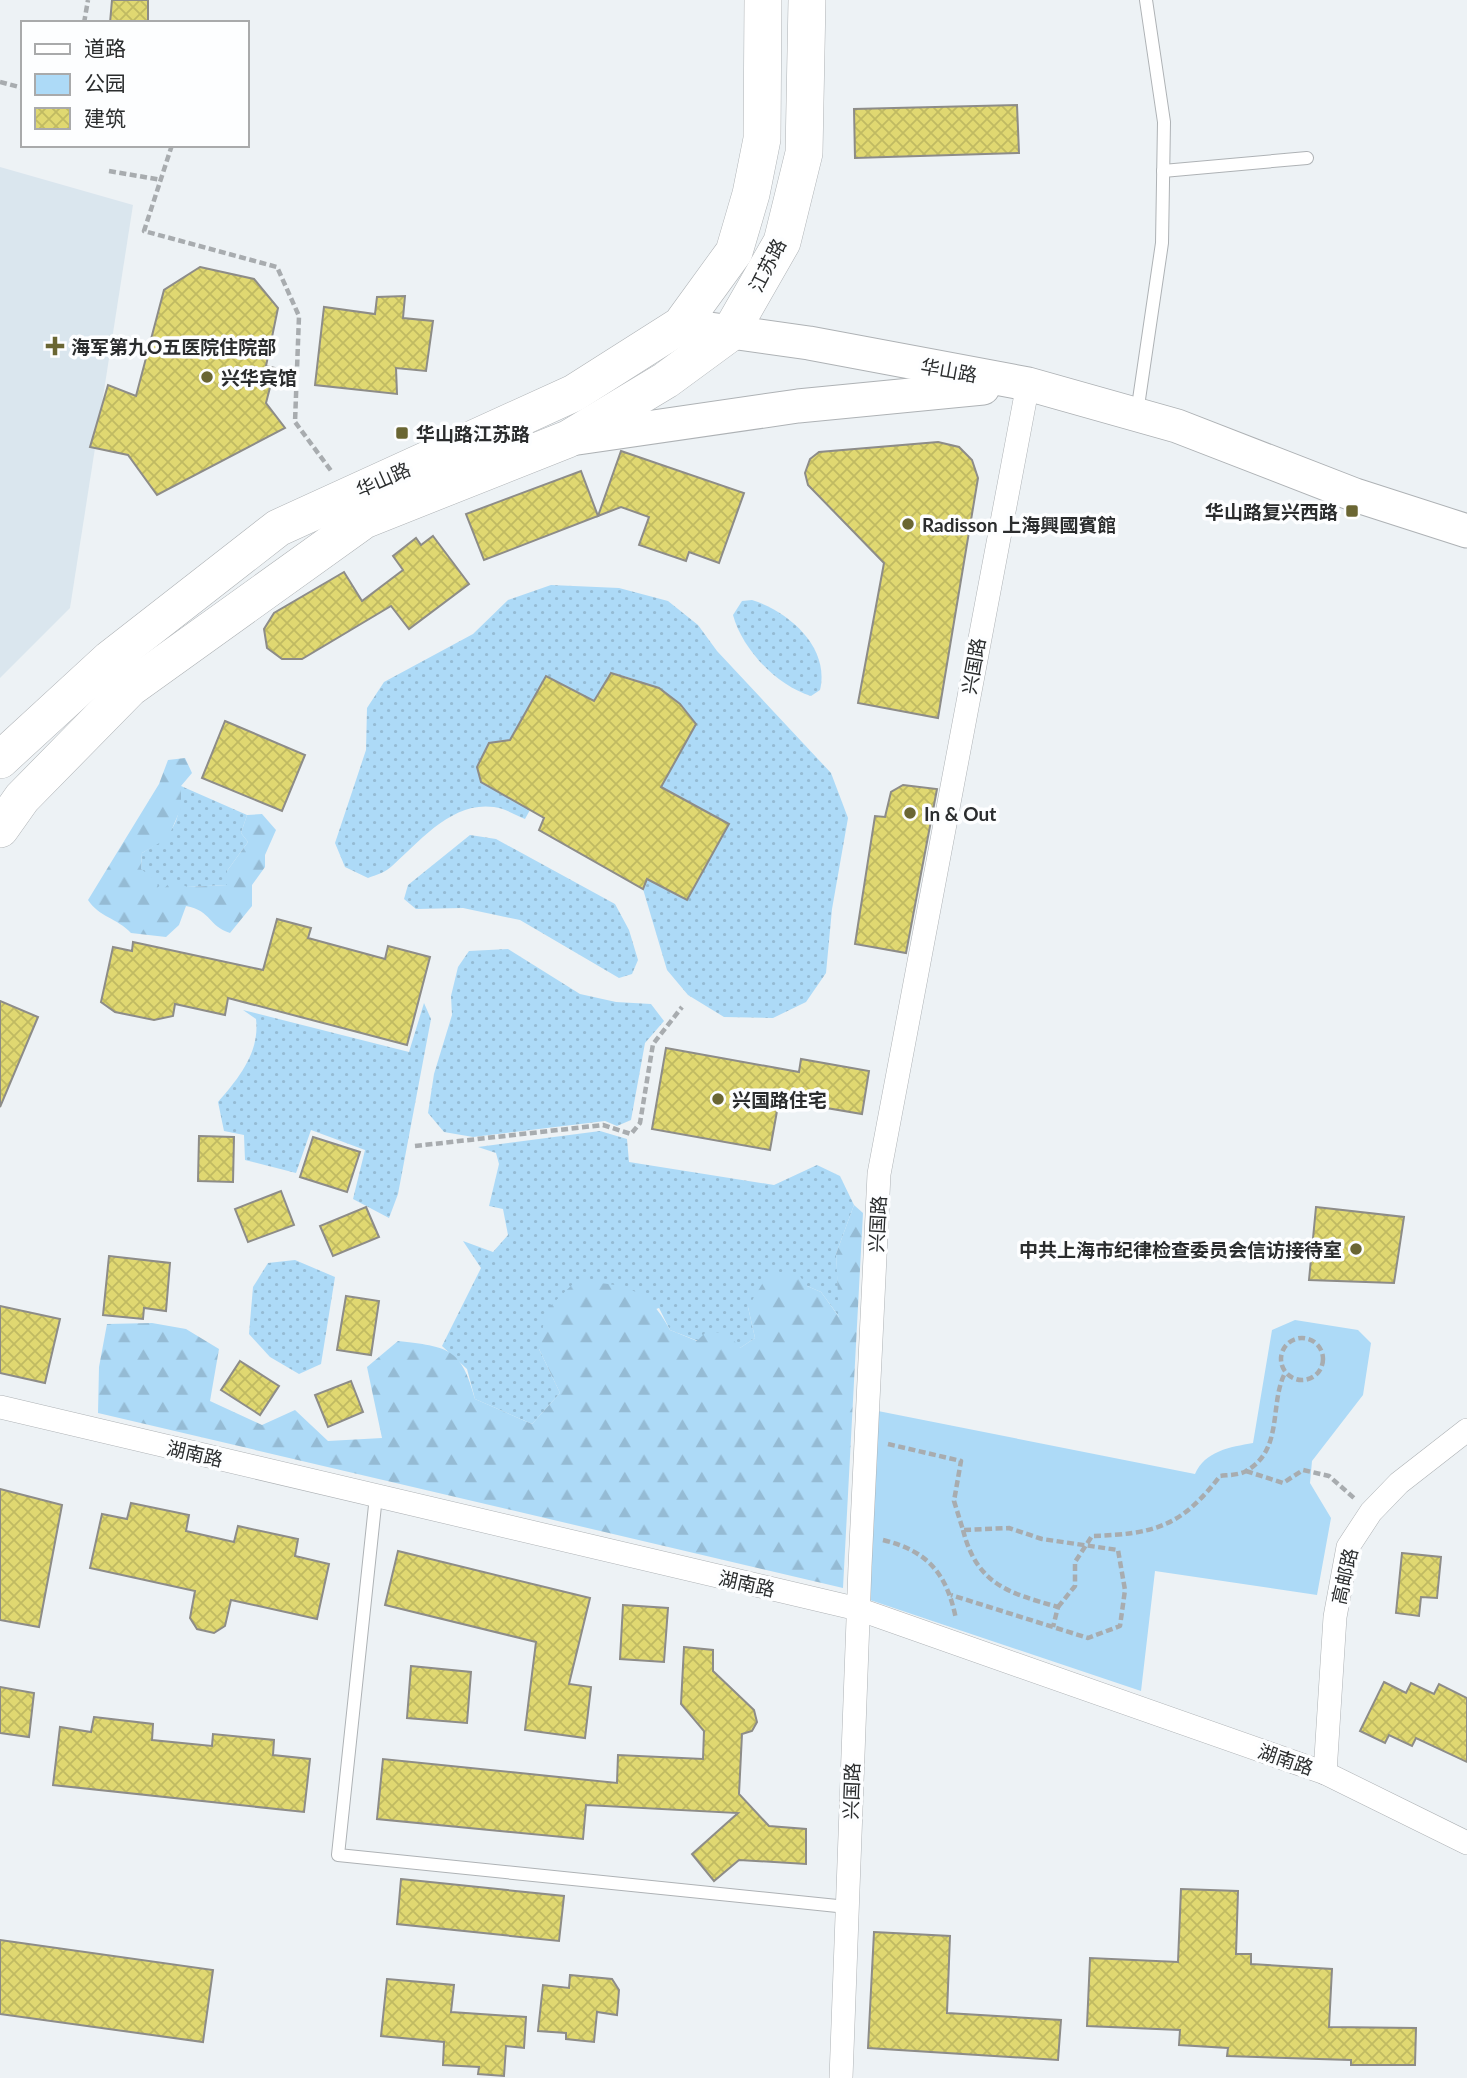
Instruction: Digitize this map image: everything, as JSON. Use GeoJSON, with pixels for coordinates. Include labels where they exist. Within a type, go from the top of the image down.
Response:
{"type":"FeatureCollection","features":[{"type":"Feature","properties":{"kind":"main road","name":"江苏路"},"geometry":{"type":"LineString","coordinates":[[681,325],[734,252],[751,194],[762,139],[764,0]]}},
{"type":"Feature","properties":{"kind":"main road","name":"江苏路"},"geometry":{"type":"LineString","coordinates":[[568,439],[666,380],[730,333],[782,242],[804,153],[807,0]]}},
{"type":"Feature","properties":{"kind":"main road","name":"华山路"},"geometry":{"type":"LineString","coordinates":[[0,760],[110,659],[278,527],[574,394],[681,325],[808,343],[1028,384],[1177,426],[1430,522],[1467,531]]}},
{"type":"Feature","properties":{"kind":"main road","name":"华山路"},"geometry":{"type":"LineString","coordinates":[[0,829],[22,798],[130,688],[364,520],[568,439],[798,406],[1028,384]]}},
{"type":"Feature","properties":{"kind":"street","name":"兴国路"},"geometry":{"type":"LineString","coordinates":[[841,2078],[858,1609],[879,1174],[1028,384]]}},
{"type":"Feature","properties":{"kind":"street","name":"湖南路"},"geometry":{"type":"LineString","coordinates":[[0,1407],[858,1609],[1325,1773],[1467,1843]]}},
{"type":"Feature","properties":{"kind":"street","name":"高邮路"},"geometry":{"type":"LineString","coordinates":[[1325,1773],[1335,1617],[1348,1547],[1371,1512],[1399,1483],[1467,1430]]}},
{"type":"Feature","properties":{"kind":"lane"},"geometry":{"type":"LineString","coordinates":[[1137,415],[1162,243],[1164,122],[1146,0]]}},
{"type":"Feature","properties":{"kind":"lane"},"geometry":{"type":"LineString","coordinates":[[1163,171],[1307,158]]}},
{"type":"Feature","properties":{"kind":"lane"},"geometry":{"type":"LineString","coordinates":[[376,1496],[338,1856],[847,1907]]}},
{"type":"Feature","properties":{"kind":"path"},"geometry":{"type":"LineString","coordinates":[[84,21],[86,0]]}},
{"type":"Feature","properties":{"kind":"path"},"geometry":{"type":"LineString","coordinates":[[0,82],[21,87]]}},
{"type":"Feature","properties":{"kind":"path"},"geometry":{"type":"LineString","coordinates":[[171,147],[144,231],[277,268],[299,316],[295,422],[348,494]]}},
{"type":"Feature","properties":{"kind":"path"},"geometry":{"type":"LineString","coordinates":[[109,171],[162,180]]}},
{"type":"Feature","properties":{"kind":"path"},"geometry":{"type":"LineString","coordinates":[[415,1146],[603,1125],[631,1134],[640,1124],[653,1044],[682,1007]]}},
{"type":"Feature","properties":{"kind":"path"},"geometry":{"type":"LineString","coordinates":[[1247,1471],[1269,1448],[1276,1423],[1279,1385],[1285,1373],[1281,1352],[1289,1342],[1302,1338],[1319,1346],[1322,1367],[1312,1378],[1297,1380],[1285,1373]]}},
{"type":"Feature","properties":{"kind":"path"},"geometry":{"type":"LineString","coordinates":[[866,1439],[961,1461],[954,1501],[968,1550],[979,1568],[995,1584],[1023,1597],[1058,1607]]}},
{"type":"Feature","properties":{"kind":"path"},"geometry":{"type":"LineString","coordinates":[[1053,1627],[1058,1607],[1075,1586],[1075,1562],[1092,1536],[1140,1534],[1174,1520],[1200,1502],[1220,1476],[1247,1471],[1283,1483],[1303,1470],[1329,1476],[1371,1512]]}},
{"type":"Feature","properties":{"kind":"path"},"geometry":{"type":"LineString","coordinates":[[951,1595],[1088,1639],[1120,1626],[1125,1590],[1118,1550],[1087,1543],[1042,1539],[1009,1528],[963,1530]]}},
{"type":"Feature","properties":{"kind":"path"},"geometry":{"type":"LineString","coordinates":[[862,1534],[908,1546],[933,1564],[951,1595],[956,1621],[954,1643]]}},
{"type":"Feature","properties":{"kind":"shaded area","name":"海军第九O五医院住院部"},"geometry":{"type":"Polygon","coordinates":[[[0,167],[133,205],[70,608],[0,678],[0,167]]]}},
{"type":"Feature","properties":{"kind":"green space"},"geometry":{"type":"Polygon","coordinates":[[[551,585],[619,588],[668,601],[698,625],[717,651],[831,773],[848,818],[832,909],[826,973],[806,1002],[773,1018],[724,1017],[688,995],[667,970],[643,889],[647,879],[687,900],[728,824],[661,787],[696,724],[678,704],[659,690],[624,676],[611,673],[594,701],[546,676],[510,740],[489,743],[477,767],[481,782],[530,810],[525,819],[494,807],[464,810],[438,825],[384,872],[368,878],[345,867],[335,843],[366,750],[367,708],[384,682],[473,634],[508,600],[551,585]]]}},
{"type":"Feature","properties":{"kind":"green space"},"geometry":{"type":"Polygon","coordinates":[[[752,600],[780,613],[804,634],[819,660],[822,675],[820,690],[811,696],[798,691],[774,675],[753,653],[744,641],[733,615],[742,601],[752,600]]]}},
{"type":"Feature","properties":{"kind":"green space"},"geometry":{"type":"Polygon","coordinates":[[[185,758],[192,773],[181,786],[181,808],[168,838],[142,853],[141,869],[157,881],[159,894],[173,879],[187,887],[227,885],[227,871],[248,842],[241,833],[247,815],[262,814],[276,830],[265,855],[265,867],[252,885],[252,906],[230,933],[218,927],[201,911],[186,906],[179,925],[166,937],[131,933],[97,910],[88,900],[159,784],[168,760],[185,758]]]}},
{"type":"Feature","properties":{"kind":"green space"},"geometry":{"type":"Polygon","coordinates":[[[181,786],[247,815],[241,833],[248,842],[227,871],[227,885],[187,887],[159,895],[141,869],[142,853],[161,840],[173,827],[179,810],[181,786]]]}},
{"type":"Feature","properties":{"kind":"green space"},"geometry":{"type":"Polygon","coordinates":[[[470,835],[496,839],[615,904],[629,930],[638,960],[632,974],[619,978],[520,920],[463,908],[416,909],[404,899],[408,885],[470,835]]]}},
{"type":"Feature","properties":{"kind":"green space"},"geometry":{"type":"Polygon","coordinates":[[[508,949],[580,994],[616,1002],[651,1004],[664,1021],[645,1043],[631,1120],[617,1126],[605,1121],[473,1137],[444,1132],[428,1113],[434,1074],[452,1015],[451,996],[458,967],[469,951],[508,949]]]}},
{"type":"Feature","properties":{"kind":"green space"},"geometry":{"type":"Polygon","coordinates":[[[424,1003],[431,1019],[398,1194],[389,1218],[353,1199],[365,1150],[311,1130],[296,1173],[245,1160],[244,1135],[224,1131],[218,1102],[240,1074],[255,1043],[256,1019],[243,1010],[409,1052],[424,1003]]]}},
{"type":"Feature","properties":{"kind":"green space"},"geometry":{"type":"Polygon","coordinates":[[[600,1131],[627,1139],[629,1162],[774,1185],[817,1165],[840,1176],[854,1205],[836,1254],[840,1318],[821,1292],[807,1286],[748,1307],[755,1338],[740,1348],[698,1341],[670,1330],[659,1308],[539,1349],[560,1393],[532,1424],[475,1399],[467,1369],[442,1346],[481,1268],[463,1241],[493,1252],[508,1235],[503,1209],[489,1206],[499,1164],[496,1153],[478,1147],[600,1131]]]}},
{"type":"Feature","properties":{"kind":"green space"},"geometry":{"type":"Polygon","coordinates":[[[854,1205],[863,1213],[843,1588],[98,1413],[99,1367],[107,1324],[152,1323],[186,1329],[219,1349],[210,1401],[262,1425],[295,1410],[328,1441],[382,1438],[367,1367],[398,1341],[429,1345],[450,1353],[464,1369],[475,1399],[532,1424],[560,1393],[539,1349],[546,1310],[575,1282],[606,1284],[632,1290],[652,1304],[670,1330],[697,1341],[705,1333],[727,1332],[740,1348],[755,1338],[748,1307],[769,1273],[799,1275],[807,1286],[821,1292],[839,1317],[836,1254],[854,1205]]]}},
{"type":"Feature","properties":{"kind":"green space"},"geometry":{"type":"Polygon","coordinates":[[[295,1260],[335,1277],[321,1364],[299,1374],[270,1357],[249,1334],[253,1287],[268,1263],[295,1260]]]}},
{"type":"Feature","properties":{"kind":"green space"},"geometry":{"type":"Polygon","coordinates":[[[1295,1320],[1358,1330],[1371,1343],[1363,1395],[1312,1461],[1310,1483],[1331,1518],[1317,1595],[1155,1571],[1141,1691],[870,1600],[878,1411],[1195,1474],[1205,1460],[1219,1451],[1253,1443],[1272,1330],[1295,1320]]]}},
{"type":"Feature","properties":{"kind":"building"},"geometry":{"type":"Polygon","coordinates":[[[112,0],[148,0],[148,21],[110,21],[112,0]]]}},
{"type":"Feature","properties":{"kind":"building"},"geometry":{"type":"Polygon","coordinates":[[[1017,105],[1019,153],[855,158],[854,109],[1017,105]]]}},
{"type":"Feature","properties":{"kind":"building","name":"兴华宾馆"},"geometry":{"type":"Polygon","coordinates":[[[200,267],[254,279],[278,308],[266,366],[275,368],[266,403],[285,428],[157,495],[128,455],[90,447],[108,385],[136,396],[164,290],[200,267]]]}},
{"type":"Feature","properties":{"kind":"building"},"geometry":{"type":"Polygon","coordinates":[[[405,296],[403,318],[433,321],[426,371],[396,368],[397,394],[315,385],[324,307],[375,314],[377,297],[405,296]]]}},
{"type":"Feature","properties":{"kind":"building","name":"Radisson 上海興國賓館"},"geometry":{"type":"Polygon","coordinates":[[[938,442],[959,447],[972,460],[978,478],[938,718],[858,703],[884,563],[808,485],[805,473],[810,459],[819,452],[938,442]]]}},
{"type":"Feature","properties":{"kind":"building"},"geometry":{"type":"Polygon","coordinates":[[[621,451],[744,493],[719,563],[689,552],[686,561],[639,545],[649,517],[621,507],[598,516],[621,451]]]}},
{"type":"Feature","properties":{"kind":"building"},"geometry":{"type":"Polygon","coordinates":[[[581,471],[598,516],[484,560],[466,514],[581,471]]]}},
{"type":"Feature","properties":{"kind":"building"},"geometry":{"type":"Polygon","coordinates":[[[433,536],[469,584],[409,629],[391,606],[302,659],[282,659],[267,648],[264,629],[274,613],[344,572],[362,601],[403,570],[393,556],[416,538],[421,545],[433,536]]]}},
{"type":"Feature","properties":{"kind":"building"},"geometry":{"type":"Polygon","coordinates":[[[611,673],[659,688],[680,704],[696,724],[661,787],[729,824],[687,900],[647,879],[643,889],[539,830],[544,818],[481,782],[477,767],[489,743],[510,740],[546,676],[594,701],[611,673]]]}},
{"type":"Feature","properties":{"kind":"building"},"geometry":{"type":"Polygon","coordinates":[[[225,721],[305,755],[282,811],[202,778],[225,721]]]}},
{"type":"Feature","properties":{"kind":"building"},"geometry":{"type":"Polygon","coordinates":[[[903,785],[937,789],[906,953],[855,944],[875,816],[885,817],[891,792],[903,785]]]}},
{"type":"Feature","properties":{"kind":"building"},"geometry":{"type":"Polygon","coordinates":[[[277,919],[311,928],[308,938],[385,959],[388,946],[430,957],[407,1045],[228,998],[225,1015],[175,1004],[173,1016],[154,1020],[115,1012],[101,1002],[113,947],[132,951],[133,942],[263,970],[277,919]]]}},
{"type":"Feature","properties":{"kind":"building"},"geometry":{"type":"Polygon","coordinates":[[[0,1001],[38,1017],[0,1107],[0,1001]]]}},
{"type":"Feature","properties":{"kind":"building","name":"兴国路住宅"},"geometry":{"type":"Polygon","coordinates":[[[666,1048],[799,1072],[801,1059],[869,1071],[862,1114],[779,1100],[770,1150],[652,1129],[666,1048]]]}},
{"type":"Feature","properties":{"kind":"building"},"geometry":{"type":"Polygon","coordinates":[[[199,1136],[234,1137],[233,1182],[198,1181],[199,1136]]]}},
{"type":"Feature","properties":{"kind":"building"},"geometry":{"type":"Polygon","coordinates":[[[313,1137],[360,1152],[347,1192],[300,1177],[313,1137]]]}},
{"type":"Feature","properties":{"kind":"building"},"geometry":{"type":"Polygon","coordinates":[[[281,1191],[294,1225],[248,1242],[235,1209],[281,1191]]]}},
{"type":"Feature","properties":{"kind":"building"},"geometry":{"type":"Polygon","coordinates":[[[366,1207],[379,1237],[333,1256],[320,1226],[366,1207]]]}},
{"type":"Feature","properties":{"kind":"building","name":"中共上海市纪律检查委员会信访接待室"},"geometry":{"type":"Polygon","coordinates":[[[1316,1207],[1404,1217],[1394,1283],[1309,1280],[1316,1207]]]}},
{"type":"Feature","properties":{"kind":"building"},"geometry":{"type":"Polygon","coordinates":[[[109,1256],[170,1263],[166,1311],[144,1308],[143,1319],[103,1315],[109,1256]]]}},
{"type":"Feature","properties":{"kind":"building"},"geometry":{"type":"Polygon","coordinates":[[[346,1296],[379,1301],[371,1355],[337,1350],[346,1296]]]}},
{"type":"Feature","properties":{"kind":"building"},"geometry":{"type":"Polygon","coordinates":[[[0,1306],[60,1319],[45,1383],[0,1373],[0,1306]]]}},
{"type":"Feature","properties":{"kind":"building"},"geometry":{"type":"Polygon","coordinates":[[[240,1361],[279,1386],[260,1415],[221,1390],[240,1361]]]}},
{"type":"Feature","properties":{"kind":"building"},"geometry":{"type":"Polygon","coordinates":[[[351,1381],[363,1412],[328,1427],[315,1395],[351,1381]]]}},
{"type":"Feature","properties":{"kind":"building"},"geometry":{"type":"Polygon","coordinates":[[[0,1489],[62,1505],[39,1627],[0,1620],[0,1489]]]}},
{"type":"Feature","properties":{"kind":"building"},"geometry":{"type":"Polygon","coordinates":[[[131,1503],[189,1515],[186,1531],[234,1542],[238,1526],[298,1539],[295,1556],[329,1564],[317,1619],[231,1600],[225,1626],[214,1633],[197,1629],[190,1618],[195,1591],[90,1568],[102,1514],[127,1519],[131,1503]]]}},
{"type":"Feature","properties":{"kind":"building"},"geometry":{"type":"Polygon","coordinates":[[[398,1551],[590,1598],[569,1684],[591,1687],[585,1738],[525,1730],[536,1642],[385,1605],[398,1551]]]}},
{"type":"Feature","properties":{"kind":"building"},"geometry":{"type":"Polygon","coordinates":[[[1402,1553],[1441,1557],[1437,1598],[1421,1597],[1419,1616],[1396,1613],[1402,1553]]]}},
{"type":"Feature","properties":{"kind":"building"},"geometry":{"type":"Polygon","coordinates":[[[623,1605],[668,1608],[664,1662],[620,1659],[623,1605]]]}},
{"type":"Feature","properties":{"kind":"building"},"geometry":{"type":"Polygon","coordinates":[[[684,1647],[713,1650],[713,1671],[754,1710],[757,1722],[752,1731],[742,1734],[739,1794],[769,1826],[806,1829],[806,1864],[739,1860],[714,1881],[692,1854],[738,1813],[586,1805],[583,1839],[377,1819],[383,1759],[617,1783],[618,1755],[703,1759],[704,1731],[681,1704],[684,1647]]]}},
{"type":"Feature","properties":{"kind":"building"},"geometry":{"type":"Polygon","coordinates":[[[411,1666],[471,1672],[467,1723],[407,1718],[411,1666]]]}},
{"type":"Feature","properties":{"kind":"building"},"geometry":{"type":"Polygon","coordinates":[[[1384,1682],[1406,1693],[1411,1683],[1434,1694],[1439,1684],[1467,1698],[1467,1762],[1416,1738],[1412,1746],[1389,1735],[1385,1743],[1360,1731],[1384,1682]]]}},
{"type":"Feature","properties":{"kind":"building"},"geometry":{"type":"Polygon","coordinates":[[[0,1687],[34,1693],[29,1737],[0,1733],[0,1687]]]}},
{"type":"Feature","properties":{"kind":"building"},"geometry":{"type":"Polygon","coordinates":[[[94,1717],[153,1724],[152,1740],[212,1746],[213,1734],[274,1740],[273,1755],[310,1759],[304,1812],[53,1785],[60,1727],[91,1732],[94,1717]]]}},
{"type":"Feature","properties":{"kind":"building"},"geometry":{"type":"Polygon","coordinates":[[[401,1879],[564,1896],[559,1941],[397,1924],[401,1879]]]}},
{"type":"Feature","properties":{"kind":"building"},"geometry":{"type":"Polygon","coordinates":[[[1181,1889],[1238,1891],[1236,1954],[1251,1954],[1251,1964],[1332,1969],[1329,2027],[1416,2028],[1415,2065],[1351,2065],[1351,2060],[1227,2056],[1228,2048],[1179,2045],[1180,2030],[1087,2026],[1090,1958],[1178,1962],[1181,1889]]]}},
{"type":"Feature","properties":{"kind":"building"},"geometry":{"type":"Polygon","coordinates":[[[874,1932],[950,1936],[947,2013],[1061,2020],[1058,2060],[868,2048],[874,1932]]]}},
{"type":"Feature","properties":{"kind":"building"},"geometry":{"type":"Polygon","coordinates":[[[0,1940],[213,1970],[203,2042],[0,2014],[0,1940]]]}},
{"type":"Feature","properties":{"kind":"building"},"geometry":{"type":"Polygon","coordinates":[[[570,1975],[612,1979],[619,1990],[617,2015],[597,2012],[594,2042],[566,2039],[566,2033],[538,2031],[543,1985],[569,1988],[570,1975]]]}},
{"type":"Feature","properties":{"kind":"building"},"geometry":{"type":"Polygon","coordinates":[[[387,1979],[454,1985],[451,2012],[526,2017],[524,2048],[506,2046],[504,2076],[478,2074],[479,2067],[443,2065],[444,2042],[381,2036],[387,1979]]]}},
{"type":"Feature","properties":{"kind":"place","name":"海军第九O五医院住院部"},"geometry":{"type":"Point","coordinates":[55,346]}},
{"type":"Feature","properties":{"kind":"place","name":"兴华宾馆"},"geometry":{"type":"Point","coordinates":[207,377]}},
{"type":"Feature","properties":{"kind":"place","name":"华山路江苏路"},"geometry":{"type":"Point","coordinates":[402,433]}},
{"type":"Feature","properties":{"kind":"place","name":"华山路复兴西路"},"geometry":{"type":"Point","coordinates":[1352,511]}},
{"type":"Feature","properties":{"kind":"place","name":"Radisson 上海興國賓館"},"geometry":{"type":"Point","coordinates":[908,524]}},
{"type":"Feature","properties":{"kind":"place","name":"In & Out"},"geometry":{"type":"Point","coordinates":[910,813]}},
{"type":"Feature","properties":{"kind":"place","name":"兴国路住宅"},"geometry":{"type":"Point","coordinates":[718,1099]}},
{"type":"Feature","properties":{"kind":"place","name":"中共上海市纪律检查委员会信访接待室"},"geometry":{"type":"Point","coordinates":[1356,1249]}}]}
